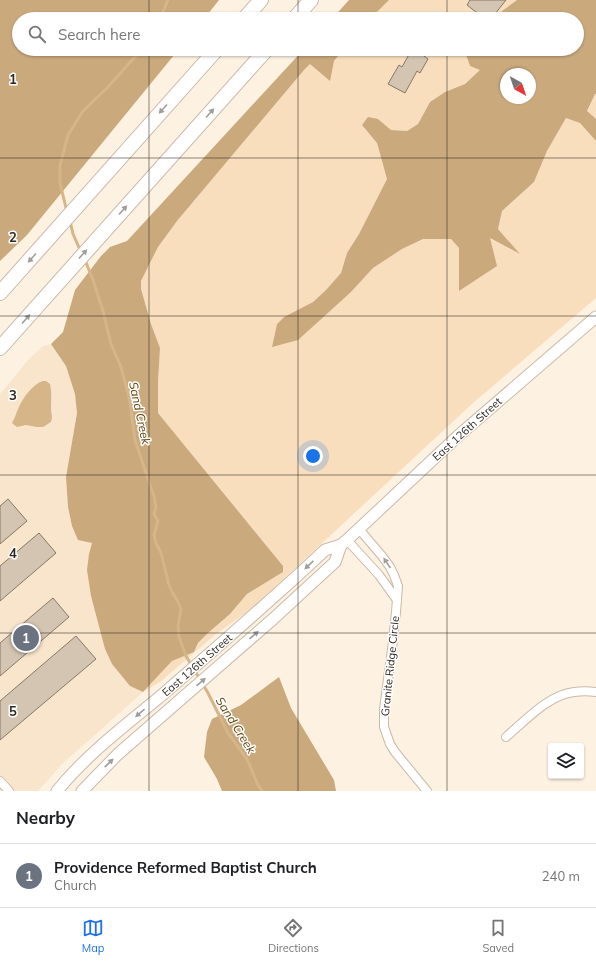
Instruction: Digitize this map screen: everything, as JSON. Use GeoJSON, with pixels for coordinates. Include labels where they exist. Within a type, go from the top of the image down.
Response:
{"type":"FeatureCollection","features":[{"type":"Feature","properties":{"kind":"highway"},"geometry":{"type":"LineString","coordinates":[[250,12],[261,0]]}},
{"type":"Feature","properties":{"kind":"highway"},"geometry":{"type":"LineString","coordinates":[[300,12],[311,0]]}},
{"type":"Feature","properties":{"kind":"highway"},"geometry":{"type":"LineString","coordinates":[[0,293],[211,56]]}},
{"type":"Feature","properties":{"kind":"highway"},"geometry":{"type":"LineString","coordinates":[[0,348],[261,56]]}},
{"type":"Feature","properties":{"kind":"main road","name":"East 126th Street"},"geometry":{"type":"LineString","coordinates":[[82,791],[118,754],[273,619],[335,562],[344,543],[458,436],[596,317]]}},
{"type":"Feature","properties":{"kind":"main road","name":"East 126th Street"},"geometry":{"type":"LineString","coordinates":[[57,791],[95,751],[262,608],[325,550],[344,543]]}},
{"type":"Feature","properties":{"kind":"street","name":"Granite Ridge Circle"},"geometry":{"type":"LineString","coordinates":[[359,529],[390,567],[398,586],[393,642],[384,709],[384,727],[390,744],[395,752],[427,791]]}},
{"type":"Feature","properties":{"kind":"street","name":"Granite Ridge Circle"},"geometry":{"type":"LineString","coordinates":[[344,543],[379,575],[397,600]]}},
{"type":"Feature","properties":{"kind":"street"},"geometry":{"type":"LineString","coordinates":[[506,737],[540,708],[555,698],[575,691],[596,692]]}},
{"type":"Feature","properties":{"kind":"street"},"geometry":{"type":"LineString","coordinates":[[0,781],[9,791]]}},
{"type":"Feature","properties":{"kind":"shaded area"},"geometry":{"type":"Polygon","coordinates":[[[0,0],[219,0],[210,12],[12,12],[12,56],[173,56],[27,235],[0,261],[0,0]]]}},
{"type":"Feature","properties":{"kind":"shaded area"},"geometry":{"type":"Polygon","coordinates":[[[349,0],[389,0],[377,12],[338,12],[349,0]]]}},
{"type":"Feature","properties":{"kind":"shaded area"},"geometry":{"type":"Polygon","coordinates":[[[389,0],[517,0],[501,12],[377,12],[389,0]]]}},
{"type":"Feature","properties":{"kind":"shaded area"},"geometry":{"type":"Polygon","coordinates":[[[517,0],[596,0],[596,94],[587,111],[596,119],[596,141],[580,123],[566,118],[547,151],[534,182],[502,211],[498,229],[520,254],[490,238],[497,266],[459,291],[459,248],[451,239],[423,239],[402,249],[373,268],[351,292],[298,340],[272,347],[277,324],[284,317],[313,302],[341,273],[347,253],[359,234],[387,179],[377,143],[362,125],[368,117],[378,119],[391,130],[407,131],[418,124],[430,102],[445,92],[465,84],[480,70],[470,66],[466,56],[584,56],[584,12],[501,12],[517,0]]]}},
{"type":"Feature","properties":{"kind":"shaded area"},"geometry":{"type":"Polygon","coordinates":[[[298,56],[338,56],[334,61],[330,81],[310,64],[304,70],[177,221],[158,247],[141,281],[141,289],[151,324],[160,348],[158,413],[283,566],[283,572],[247,594],[230,614],[198,643],[194,652],[172,661],[143,692],[130,686],[112,664],[105,649],[91,596],[87,570],[92,543],[78,540],[72,526],[68,507],[66,477],[77,413],[75,394],[66,366],[51,344],[63,332],[75,290],[101,256],[110,247],[127,241],[298,56]]]}},
{"type":"Feature","properties":{"kind":"shaded area"},"geometry":{"type":"Polygon","coordinates":[[[338,56],[466,56],[470,66],[481,70],[465,84],[445,92],[430,102],[418,124],[407,131],[391,130],[378,119],[362,125],[377,143],[387,179],[359,234],[347,253],[341,273],[313,302],[284,317],[277,324],[272,347],[351,292],[373,268],[402,249],[423,239],[451,239],[459,248],[459,290],[489,238],[519,253],[498,229],[502,211],[534,182],[547,151],[566,118],[580,123],[596,141],[596,298],[473,403],[250,610],[216,634],[160,682],[143,692],[172,661],[194,652],[198,644],[208,633],[230,614],[247,594],[283,572],[283,566],[158,413],[160,348],[151,324],[141,289],[141,281],[158,247],[177,221],[304,70],[310,64],[334,61],[338,56]]]}},
{"type":"Feature","properties":{"kind":"shaded area"},"geometry":{"type":"Polygon","coordinates":[[[596,94],[596,119],[587,112],[596,94]]]}},
{"type":"Feature","properties":{"kind":"shaded area"},"geometry":{"type":"Polygon","coordinates":[[[51,344],[66,366],[75,394],[77,413],[66,477],[68,507],[72,526],[92,543],[89,554],[91,596],[105,649],[112,664],[130,686],[143,692],[61,765],[38,791],[0,791],[0,394],[29,359],[43,346],[51,344]]]}},
{"type":"Feature","properties":{"kind":"shaded area"},"geometry":{"type":"Polygon","coordinates":[[[43,381],[50,384],[51,422],[43,427],[26,425],[17,427],[12,423],[21,403],[32,388],[43,381]]]}},
{"type":"Feature","properties":{"kind":"shaded area"},"geometry":{"type":"Polygon","coordinates":[[[279,677],[291,708],[334,780],[336,791],[222,791],[204,757],[207,732],[212,719],[241,705],[279,677]]]}},
{"type":"Feature","properties":{"kind":"building"},"geometry":{"type":"Polygon","coordinates":[[[470,0],[506,0],[497,12],[476,12],[467,5],[470,0]]]}},
{"type":"Feature","properties":{"kind":"building"},"geometry":{"type":"Polygon","coordinates":[[[408,56],[424,56],[428,59],[420,73],[417,71],[405,93],[388,84],[399,65],[402,67],[408,56]]]}},
{"type":"Feature","properties":{"kind":"building"},"geometry":{"type":"Polygon","coordinates":[[[8,499],[27,521],[0,544],[0,506],[8,499]]]}},
{"type":"Feature","properties":{"kind":"building"},"geometry":{"type":"Polygon","coordinates":[[[39,533],[56,553],[0,601],[0,566],[39,533]]]}},
{"type":"Feature","properties":{"kind":"building"},"geometry":{"type":"Polygon","coordinates":[[[53,598],[69,617],[0,676],[0,643],[53,598]]]}},
{"type":"Feature","properties":{"kind":"building"},"geometry":{"type":"Polygon","coordinates":[[[76,636],[96,659],[0,740],[0,701],[76,636]]]}},
{"type":"Feature","properties":{"kind":"waterway","name":"Sand Creek"},"geometry":{"type":"LineString","coordinates":[[163,12],[168,0]]}},
{"type":"Feature","properties":{"kind":"waterway","name":"Sand Creek"},"geometry":{"type":"LineString","coordinates":[[67,212],[60,183],[60,165],[68,135],[83,111],[107,88],[136,56]]}},
{"type":"Feature","properties":{"kind":"waterway","name":"Sand Creek"},"geometry":{"type":"LineString","coordinates":[[70,221],[73,234],[81,252]]}},
{"type":"Feature","properties":{"kind":"waterway","name":"Sand Creek"},"geometry":{"type":"LineString","coordinates":[[85,260],[103,311],[111,344],[121,367],[130,401],[135,440],[154,496],[156,507],[154,514],[158,521],[154,535],[161,553],[169,585],[181,609],[178,626],[179,637],[186,656],[208,693],[228,733],[247,759],[262,791]]}},
{"type":"Feature","properties":{"kind":"place","name":"Providence Reformed Baptist Church"},"geometry":{"type":"Point","coordinates":[26,638]}}]}
